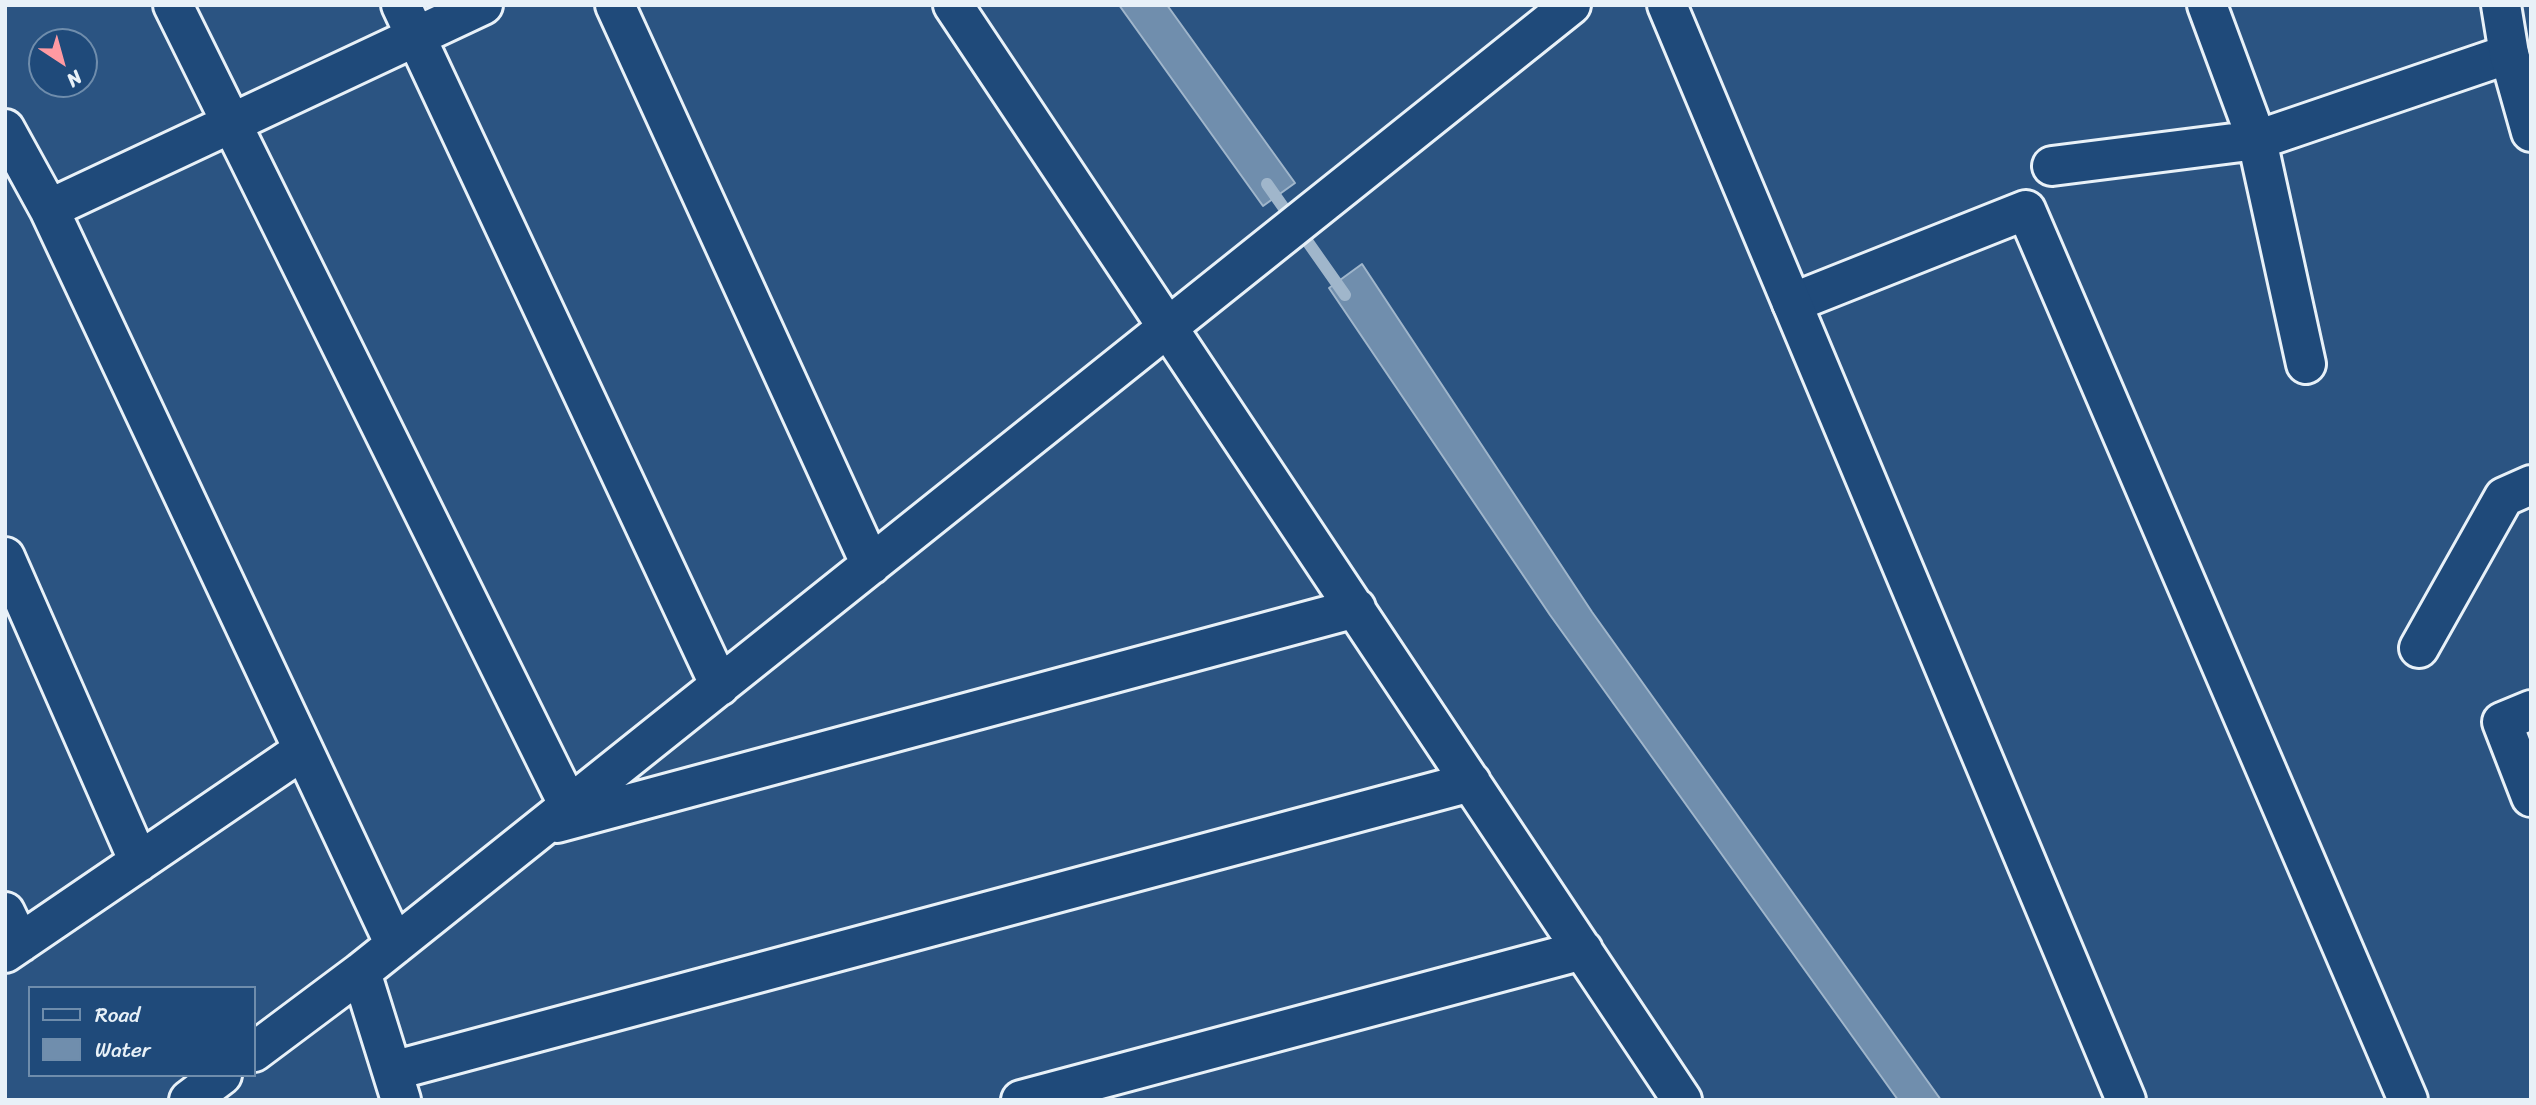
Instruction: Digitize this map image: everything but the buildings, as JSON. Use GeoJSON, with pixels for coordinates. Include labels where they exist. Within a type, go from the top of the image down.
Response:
{"type":"FeatureCollection","features":[{"type":"Feature","properties":{"kind":"street"},"geometry":{"type":"LineString","coordinates":[[173,5],[232,124],[557,816]]}},
{"type":"Feature","properties":{"kind":"street"},"geometry":{"type":"LineString","coordinates":[[50,209],[232,124],[408,21],[483,5]]}},
{"type":"Feature","properties":{"kind":"street"},"geometry":{"type":"LineString","coordinates":[[615,5],[870,565]]}},
{"type":"Feature","properties":{"kind":"street"},"geometry":{"type":"LineString","coordinates":[[953,5],[1682,1100]]}},
{"type":"Feature","properties":{"kind":"street"},"geometry":{"type":"LineString","coordinates":[[256,1051],[395,945],[1571,5]]}},
{"type":"Feature","properties":{"kind":"street"},"geometry":{"type":"LineString","coordinates":[[1667,5],[2126,1100]]}},
{"type":"Feature","properties":{"kind":"street"},"geometry":{"type":"LineString","coordinates":[[2207,5],[2257,140],[2306,364]]}},
{"type":"Feature","properties":{"kind":"street"},"geometry":{"type":"LineString","coordinates":[[2501,5],[2510,54],[2531,132]]}},
{"type":"Feature","properties":{"kind":"street"},"geometry":{"type":"LineString","coordinates":[[408,21],[720,686]]}},
{"type":"Feature","properties":{"kind":"street"},"geometry":{"type":"LineString","coordinates":[[2052,166],[2257,140],[2510,54]]}},
{"type":"Feature","properties":{"kind":"street"},"geometry":{"type":"LineString","coordinates":[[5,129],[50,209],[395,945]]}},
{"type":"Feature","properties":{"kind":"street"},"geometry":{"type":"LineString","coordinates":[[1792,303],[2026,210],[2408,1100]]}},
{"type":"Feature","properties":{"kind":"street"},"geometry":{"type":"LineString","coordinates":[[2419,648],[2504,497],[2531,485]]}},
{"type":"Feature","properties":{"kind":"street"},"geometry":{"type":"LineString","coordinates":[[5,557],[139,862]]}},
{"type":"Feature","properties":{"kind":"street"},"geometry":{"type":"LineString","coordinates":[[557,816],[1356,608]]}},
{"type":"Feature","properties":{"kind":"street"},"geometry":{"type":"LineString","coordinates":[[2531,710],[2502,722],[2531,797]]}},
{"type":"Feature","properties":{"kind":"street"},"geometry":{"type":"LineString","coordinates":[[10,936],[139,862],[303,750]]}},
{"type":"Feature","properties":{"kind":"street"},"geometry":{"type":"LineString","coordinates":[[361,972],[397,1085],[1471,782]]}},
{"type":"Feature","properties":{"kind":"street"},"geometry":{"type":"LineString","coordinates":[[1021,1100],[1583,950]]}},
{"type":"Feature","properties":{"kind":"water"},"geometry":{"type":"Polygon","coordinates":[[[1119,5],[1167,5],[1295,183],[1263,206],[1119,5]]]}},
{"type":"Feature","properties":{"kind":"water"},"geometry":{"type":"Polygon","coordinates":[[[1362,264],[1592,612],[1941,1100],[1898,1100],[1550,615],[1329,288],[1362,264]]]}},
{"type":"Feature","properties":{"kind":"waterway"},"geometry":{"type":"LineString","coordinates":[[1267,184],[1345,295]]}}]}
